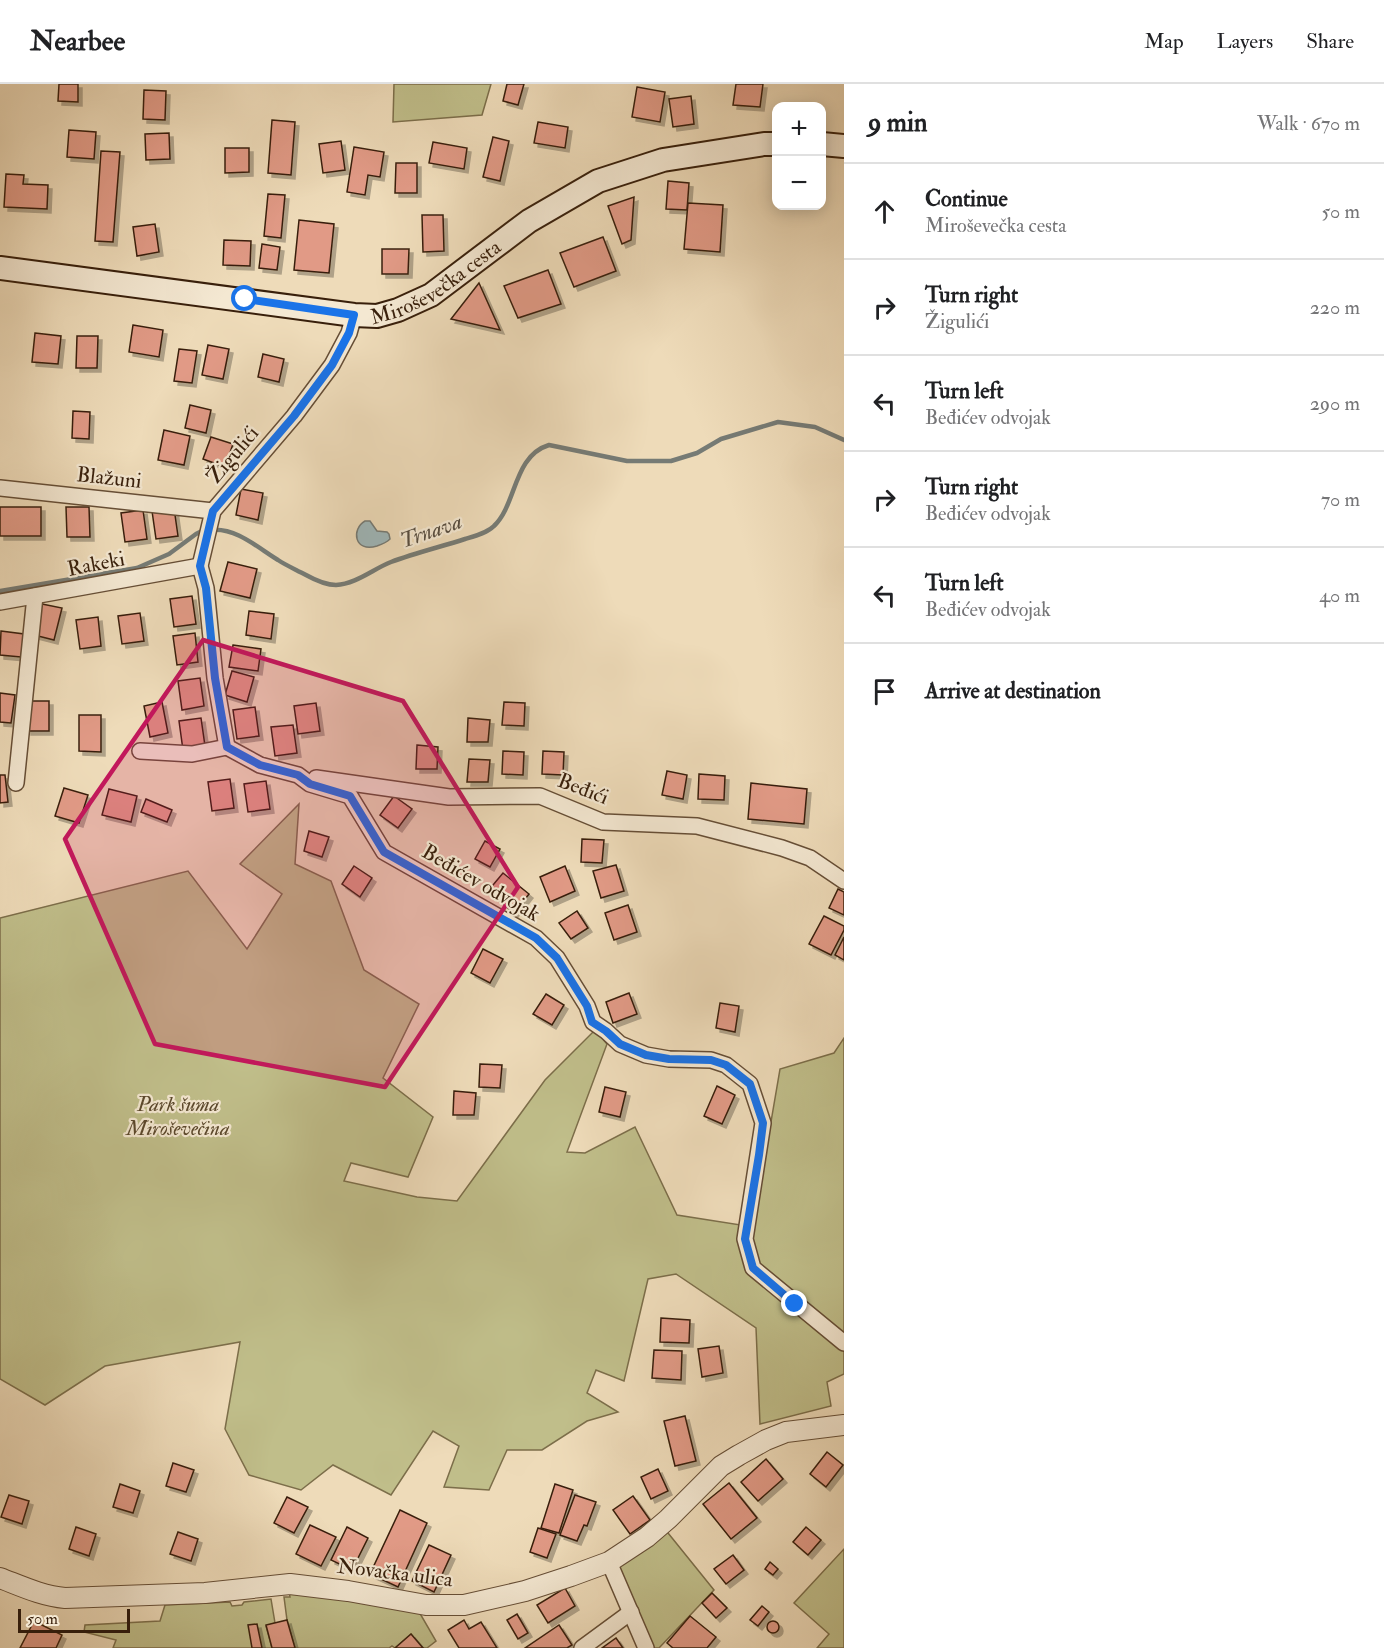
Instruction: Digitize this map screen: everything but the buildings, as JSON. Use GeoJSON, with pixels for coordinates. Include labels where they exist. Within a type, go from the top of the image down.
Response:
{"type":"FeatureCollection","features":[{"type":"Feature","properties":{"kind":"main road","name":"Miroševečka cesta"},"geometry":{"type":"LineString","coordinates":[[0,268],[354,315],[377,316],[398,310],[431,295],[529,221],[598,181],[663,160],[772,144]]}},
{"type":"Feature","properties":{"kind":"main road"},"geometry":{"type":"LineString","coordinates":[[826,144],[844,146]]}},
{"type":"Feature","properties":{"kind":"street","name":"Žigulići"},"geometry":{"type":"LineString","coordinates":[[227,747],[215,678],[206,588],[200,566],[213,514],[294,416],[332,365],[349,333],[354,315]]}},
{"type":"Feature","properties":{"kind":"street","name":"Blažuni"},"geometry":{"type":"LineString","coordinates":[[0,488],[213,514]]}},
{"type":"Feature","properties":{"kind":"street","name":"Rakeki"},"geometry":{"type":"LineString","coordinates":[[0,602],[200,566]]}},
{"type":"Feature","properties":{"kind":"street"},"geometry":{"type":"LineString","coordinates":[[16,783],[35,596]]}},
{"type":"Feature","properties":{"kind":"street"},"geometry":{"type":"LineString","coordinates":[[140,751],[192,754],[227,747]]}},
{"type":"Feature","properties":{"kind":"street","name":"Beđićev odvojak"},"geometry":{"type":"LineString","coordinates":[[227,747],[260,765],[298,775],[310,784],[350,796],[384,852],[536,938],[557,958],[587,1006],[592,1022],[620,1044],[646,1055],[669,1059],[711,1060],[726,1065],[750,1084],[763,1123],[745,1239],[753,1268],[844,1343]]}},
{"type":"Feature","properties":{"kind":"street","name":"Beđići"},"geometry":{"type":"LineString","coordinates":[[298,775],[449,797],[540,796],[603,822],[697,826],[782,848],[810,858],[844,880]]}},
{"type":"Feature","properties":{"kind":"street","name":"Novačka ulica"},"geometry":{"type":"LineString","coordinates":[[0,1578],[52,1597],[65,1598],[205,1593],[290,1584],[348,1591],[426,1605],[464,1605],[525,1591],[609,1562],[647,1537],[721,1466],[739,1455],[765,1440],[786,1432],[844,1425]]}},
{"type":"Feature","properties":{"kind":"street"},"geometry":{"type":"LineString","coordinates":[[609,1562],[645,1648]]}},
{"type":"Feature","properties":{"kind":"street"},"geometry":{"type":"LineString","coordinates":[[582,1648],[631,1612]]}},
{"type":"Feature","properties":{"kind":"highlighted area"},"geometry":{"type":"Polygon","coordinates":[[[203,640],[403,701],[518,887],[385,1087],[155,1044],[65,839],[203,640]]]}},
{"type":"Feature","properties":{"kind":"green space"},"geometry":{"type":"Polygon","coordinates":[[[394,84],[491,84],[482,115],[393,122],[394,84]]]}},
{"type":"Feature","properties":{"kind":"green space","name":"Park šuma Miroševečina"},"geometry":{"type":"Polygon","coordinates":[[[299,804],[295,864],[331,881],[364,970],[419,1004],[383,1078],[433,1117],[408,1177],[351,1163],[344,1181],[417,1197],[457,1201],[545,1080],[595,1030],[607,1044],[567,1152],[585,1153],[635,1127],[677,1215],[753,1227],[780,1069],[834,1053],[844,1038],[844,1374],[827,1382],[831,1406],[760,1424],[756,1328],[676,1274],[648,1279],[624,1381],[596,1370],[587,1393],[618,1412],[587,1421],[542,1450],[507,1450],[489,1490],[444,1487],[459,1446],[433,1431],[391,1495],[333,1465],[301,1490],[249,1475],[225,1429],[240,1342],[105,1366],[45,1405],[0,1379],[0,918],[188,871],[247,949],[282,894],[240,864],[299,804]]]}},
{"type":"Feature","properties":{"kind":"green space"},"geometry":{"type":"Polygon","coordinates":[[[664,1528],[714,1590],[659,1648],[649,1648],[618,1568],[664,1528]]]}},
{"type":"Feature","properties":{"kind":"green space"},"geometry":{"type":"Polygon","coordinates":[[[844,1549],[844,1648],[817,1648],[829,1634],[794,1603],[844,1549]]]}},
{"type":"Feature","properties":{"kind":"green space"},"geometry":{"type":"Polygon","coordinates":[[[289,1591],[418,1610],[436,1641],[427,1648],[423,1648],[411,1634],[395,1648],[392,1646],[389,1648],[295,1648],[287,1620],[284,1597],[290,1597],[289,1591]]]}},
{"type":"Feature","properties":{"kind":"green space"},"geometry":{"type":"Polygon","coordinates":[[[271,1599],[275,1623],[266,1626],[272,1648],[113,1648],[116,1640],[84,1632],[85,1625],[160,1621],[165,1605],[230,1602],[232,1606],[242,1605],[244,1602],[271,1599]]]}},
{"type":"Feature","properties":{"kind":"water"},"geometry":{"type":"Polygon","coordinates":[[[365,521],[370,521],[377,531],[387,532],[390,539],[377,546],[363,546],[357,539],[357,534],[365,521]]]}},
{"type":"Feature","properties":{"kind":"waterway","name":"Trnava"},"geometry":{"type":"LineString","coordinates":[[212,530],[239,535],[285,564],[324,583],[336,585],[357,579],[391,562],[477,535],[491,528],[507,506],[528,459],[549,445],[627,461],[671,461],[697,453],[721,439],[778,422],[815,427],[844,440]]}},
{"type":"Feature","properties":{"kind":"waterway","name":"Trnava"},"geometry":{"type":"LineString","coordinates":[[0,591],[137,568],[169,554],[204,530]]}},
{"type":"Feature","properties":{"kind":"route"},"geometry":{"type":"LineString","coordinates":[[245,299],[354,315],[349,333],[332,365],[294,416],[213,511],[200,566],[206,588],[215,678],[227,747],[260,765],[298,775],[310,784],[350,796],[384,852],[536,938],[557,958],[587,1006],[592,1022],[620,1044],[646,1055],[669,1059],[711,1060],[726,1065],[750,1084],[763,1123],[745,1239],[753,1268],[795,1304]]}}]}
